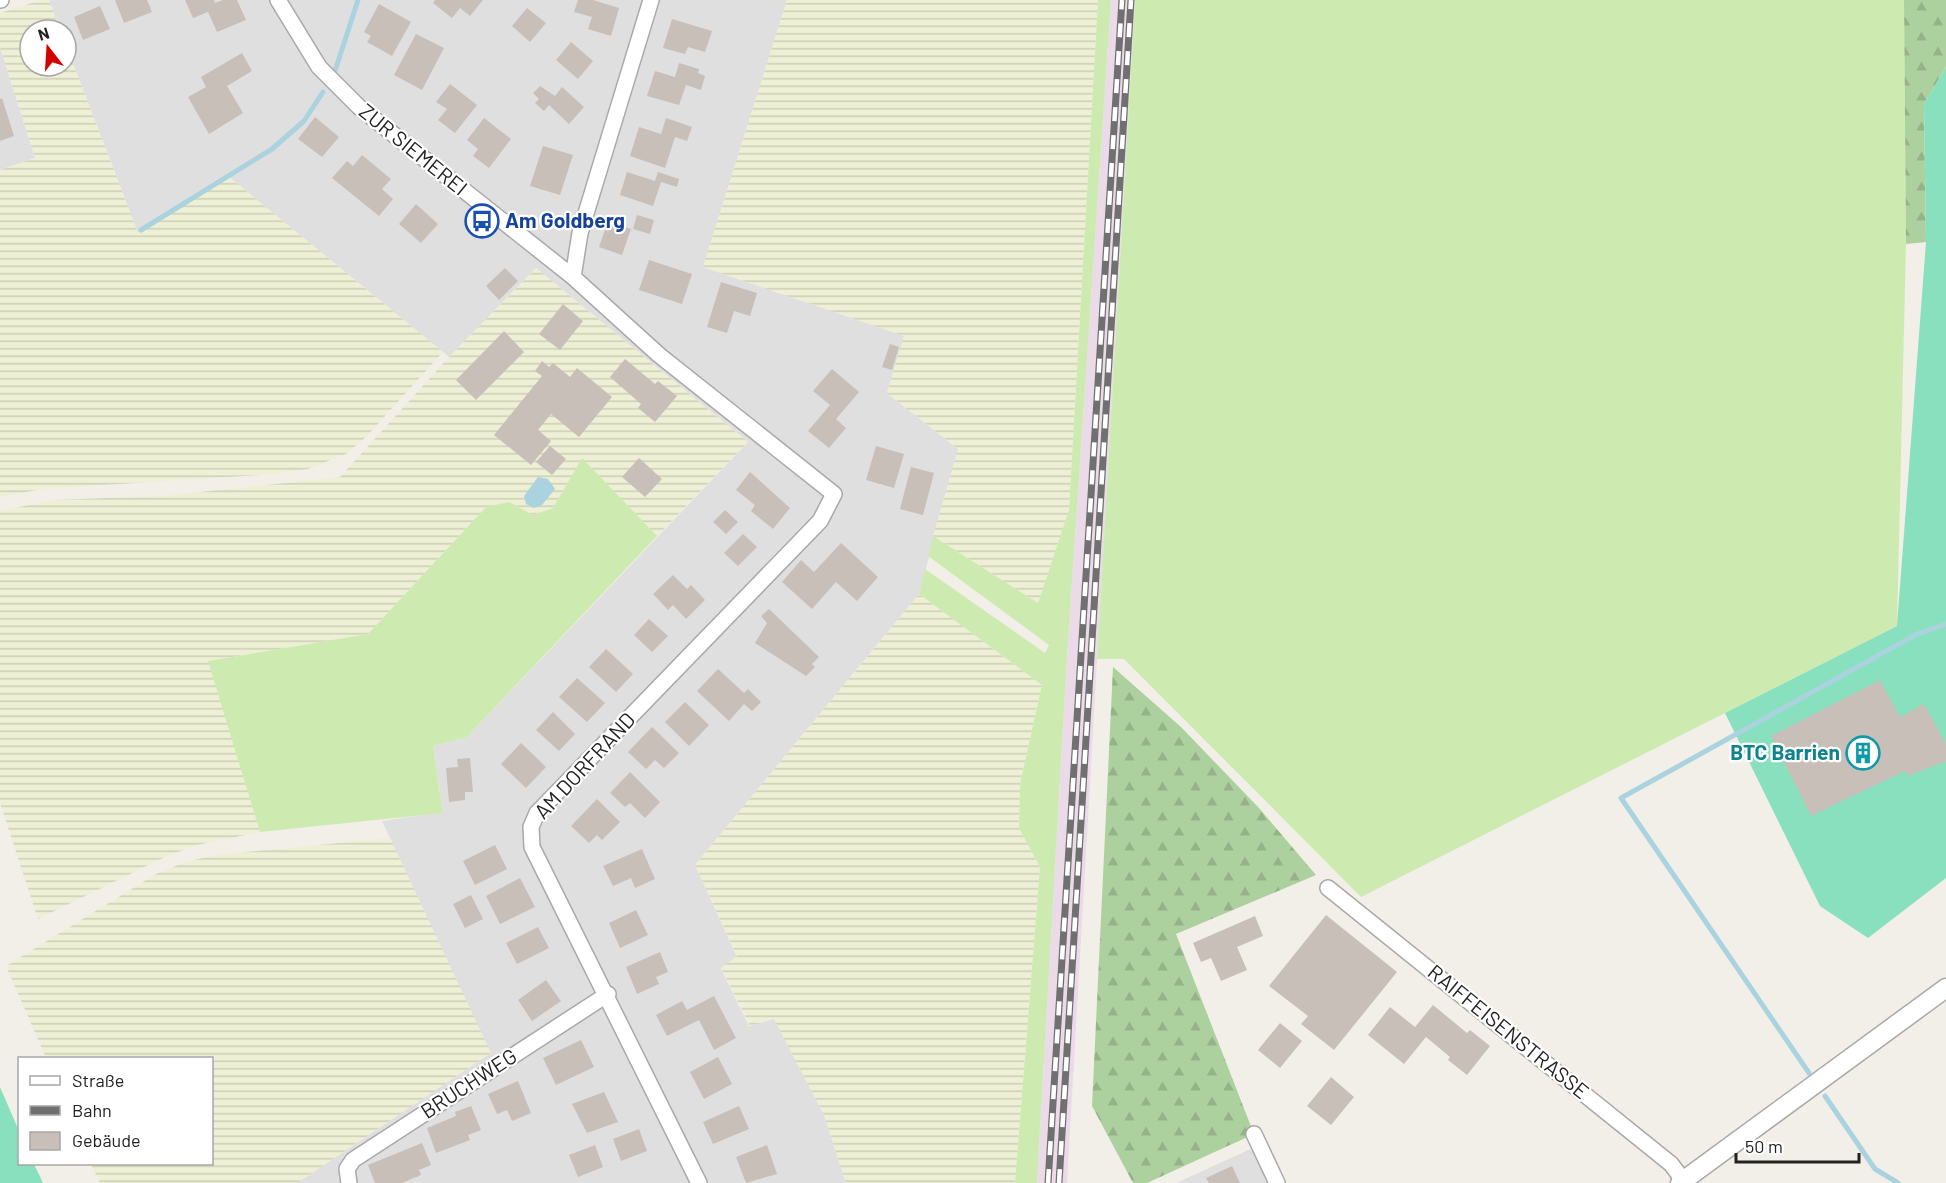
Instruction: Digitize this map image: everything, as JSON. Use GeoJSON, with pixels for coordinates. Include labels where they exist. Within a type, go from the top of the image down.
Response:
{"type":"FeatureCollection","features":[{"type":"Feature","properties":{"kind":"street","name":"ZUR SIEMEREI"},"geometry":{"type":"LineString","coordinates":[[278,0],[319,67],[334,84],[359,107],[573,277]]}},
{"type":"Feature","properties":{"kind":"street"},"geometry":{"type":"LineString","coordinates":[[573,277],[580,233],[651,0]]}},
{"type":"Feature","properties":{"kind":"street","name":"AM DORFRAND"},"geometry":{"type":"LineString","coordinates":[[573,277],[659,355],[834,494],[820,521],[537,813],[531,826],[532,847],[608,994],[699,1183]]}},
{"type":"Feature","properties":{"kind":"street","name":"RAIFFEISENSTRASSE"},"geometry":{"type":"LineString","coordinates":[[1328,888],[1671,1164],[1682,1182]]}},
{"type":"Feature","properties":{"kind":"street"},"geometry":{"type":"LineString","coordinates":[[1682,1182],[1946,988]]}},
{"type":"Feature","properties":{"kind":"street","name":"BRUCHWEG"},"geometry":{"type":"LineString","coordinates":[[350,1183],[347,1169],[353,1160],[608,994]]}},
{"type":"Feature","properties":{"kind":"street"},"geometry":{"type":"LineString","coordinates":[[1254,1134],[1277,1183]]}},
{"type":"Feature","properties":{"kind":"shaded area"},"geometry":{"type":"Polygon","coordinates":[[[49,0],[787,0],[703,267],[905,336],[887,393],[958,449],[919,594],[695,865],[737,957],[721,969],[749,1026],[774,1018],[824,1115],[846,1183],[297,1183],[490,1053],[382,821],[443,812],[433,746],[466,738],[748,442],[536,268],[449,357],[229,177],[138,233],[78,76],[78,18],[56,18],[49,0]]]}},
{"type":"Feature","properties":{"kind":"shaded area"},"geometry":{"type":"Polygon","coordinates":[[[1111,0],[1135,0],[1067,1183],[1037,1183],[1067,657],[1111,0]]]}},
{"type":"Feature","properties":{"kind":"shaded area"},"geometry":{"type":"Polygon","coordinates":[[[0,47],[35,158],[0,170],[0,47]]]}},
{"type":"Feature","properties":{"kind":"shaded area"},"geometry":{"type":"Polygon","coordinates":[[[1255,1147],[1271,1183],[1176,1183],[1255,1147]]]}},
{"type":"Feature","properties":{"kind":"green space"},"geometry":{"type":"Polygon","coordinates":[[[41,0],[49,0],[56,18],[18,18],[18,78],[78,76],[138,233],[229,177],[443,352],[366,437],[346,454],[308,469],[276,474],[42,489],[0,497],[0,170],[35,158],[0,47],[0,13],[41,0]]]}},
{"type":"Feature","properties":{"kind":"green space"},"geometry":{"type":"Polygon","coordinates":[[[787,0],[1098,0],[1069,511],[1038,603],[933,536],[958,449],[887,393],[904,336],[703,267],[787,0]]]}},
{"type":"Feature","properties":{"kind":"green space"},"geometry":{"type":"Polygon","coordinates":[[[1098,0],[1111,0],[1067,657],[1037,1183],[1015,1183],[1040,867],[1019,828],[1020,784],[1042,685],[919,594],[925,569],[1045,653],[1049,645],[928,556],[933,536],[1038,603],[1069,510],[1098,0]]]}},
{"type":"Feature","properties":{"kind":"green space"},"geometry":{"type":"Polygon","coordinates":[[[1135,0],[1904,0],[1906,244],[1897,626],[1361,897],[1124,659],[1097,659],[1135,0]]]}},
{"type":"Feature","properties":{"kind":"green space"},"geometry":{"type":"Polygon","coordinates":[[[1904,0],[1946,0],[1946,67],[1924,104],[1926,242],[1906,244],[1904,0]]]}},
{"type":"Feature","properties":{"kind":"green space"},"geometry":{"type":"Polygon","coordinates":[[[1946,67],[1946,878],[1868,938],[1820,906],[1725,713],[1897,626],[1926,242],[1924,104],[1946,67]]]}},
{"type":"Feature","properties":{"kind":"green space"},"geometry":{"type":"Polygon","coordinates":[[[536,268],[748,442],[657,536],[582,459],[553,508],[533,515],[509,502],[486,507],[368,634],[209,661],[260,832],[197,845],[167,856],[38,919],[0,803],[0,511],[53,500],[163,496],[340,477],[449,357],[536,268]]]}},
{"type":"Feature","properties":{"kind":"green space"},"geometry":{"type":"Polygon","coordinates":[[[582,458],[657,536],[466,738],[433,746],[443,813],[260,832],[208,661],[368,634],[486,507],[509,502],[533,515],[553,508],[582,458]]]}},
{"type":"Feature","properties":{"kind":"green space"},"geometry":{"type":"Polygon","coordinates":[[[919,594],[1042,685],[1020,784],[1019,828],[1040,867],[1015,1183],[846,1183],[824,1115],[774,1019],[750,1026],[721,968],[737,956],[695,865],[919,594]]]}},
{"type":"Feature","properties":{"kind":"green space"},"geometry":{"type":"Polygon","coordinates":[[[1113,667],[1181,727],[1259,808],[1316,875],[1176,934],[1254,1134],[1147,1183],[1133,1183],[1092,1106],[1113,667]]]}},
{"type":"Feature","properties":{"kind":"green space"},"geometry":{"type":"Polygon","coordinates":[[[390,838],[491,1053],[297,1183],[100,1183],[91,1165],[213,1165],[213,1057],[46,1057],[6,966],[156,874],[183,863],[214,855],[390,838]]]}},
{"type":"Feature","properties":{"kind":"green space"},"geometry":{"type":"Polygon","coordinates":[[[0,1087],[18,1129],[18,1165],[34,1165],[43,1183],[0,1183],[0,1087]]]}},
{"type":"Feature","properties":{"kind":"water"},"geometry":{"type":"Polygon","coordinates":[[[538,477],[548,479],[555,489],[542,505],[534,508],[526,504],[524,496],[538,477]]]}},
{"type":"Feature","properties":{"kind":"building"},"geometry":{"type":"Polygon","coordinates":[[[115,0],[147,0],[152,12],[124,23],[115,0]]]}},
{"type":"Feature","properties":{"kind":"building"},"geometry":{"type":"Polygon","coordinates":[[[185,0],[214,0],[215,3],[223,0],[237,0],[246,20],[217,32],[208,12],[193,18],[185,0]]]}},
{"type":"Feature","properties":{"kind":"building"},"geometry":{"type":"Polygon","coordinates":[[[435,0],[483,0],[470,16],[460,8],[452,18],[433,3],[435,0]]]}},
{"type":"Feature","properties":{"kind":"building"},"geometry":{"type":"Polygon","coordinates":[[[578,0],[593,0],[619,8],[611,36],[588,29],[592,17],[574,12],[578,0]]]}},
{"type":"Feature","properties":{"kind":"building"},"geometry":{"type":"Polygon","coordinates":[[[379,4],[411,22],[392,56],[367,42],[371,36],[364,32],[379,4]]]}},
{"type":"Feature","properties":{"kind":"building"},"geometry":{"type":"Polygon","coordinates":[[[100,6],[110,29],[83,40],[78,27],[78,18],[74,17],[100,6]]]}},
{"type":"Feature","properties":{"kind":"building"},"geometry":{"type":"Polygon","coordinates":[[[527,8],[546,23],[530,42],[512,26],[527,8]]]}},
{"type":"Feature","properties":{"kind":"building"},"geometry":{"type":"Polygon","coordinates":[[[672,19],[712,31],[705,52],[688,47],[685,54],[663,48],[672,19]]]}},
{"type":"Feature","properties":{"kind":"building"},"geometry":{"type":"Polygon","coordinates":[[[416,34],[444,48],[422,90],[394,75],[416,34]]]}},
{"type":"Feature","properties":{"kind":"building"},"geometry":{"type":"Polygon","coordinates":[[[571,42],[593,61],[578,79],[556,60],[571,42]]]}},
{"type":"Feature","properties":{"kind":"building"},"geometry":{"type":"Polygon","coordinates":[[[242,53],[252,71],[227,86],[243,113],[209,134],[188,97],[206,87],[201,77],[242,53]]]}},
{"type":"Feature","properties":{"kind":"building"},"geometry":{"type":"Polygon","coordinates":[[[679,63],[699,69],[698,73],[705,76],[701,90],[686,85],[679,105],[647,96],[655,71],[675,77],[679,63]]]}},
{"type":"Feature","properties":{"kind":"building"},"geometry":{"type":"Polygon","coordinates":[[[450,84],[477,105],[455,133],[438,120],[447,109],[436,102],[450,84]]]}},
{"type":"Feature","properties":{"kind":"building"},"geometry":{"type":"Polygon","coordinates":[[[540,86],[555,96],[562,87],[584,107],[569,124],[549,105],[544,111],[535,103],[539,99],[533,93],[540,86]]]}},
{"type":"Feature","properties":{"kind":"building"},"geometry":{"type":"Polygon","coordinates":[[[2,98],[14,136],[0,141],[0,99],[2,98]]]}},
{"type":"Feature","properties":{"kind":"building"},"geometry":{"type":"Polygon","coordinates":[[[315,117],[339,137],[322,157],[298,139],[315,117]]]}},
{"type":"Feature","properties":{"kind":"building"},"geometry":{"type":"Polygon","coordinates":[[[484,118],[511,139],[489,168],[473,156],[478,149],[467,140],[484,118]]]}},
{"type":"Feature","properties":{"kind":"building"},"geometry":{"type":"Polygon","coordinates":[[[666,118],[692,127],[687,141],[675,137],[665,168],[630,156],[639,127],[661,134],[666,118]]]}},
{"type":"Feature","properties":{"kind":"building"},"geometry":{"type":"Polygon","coordinates":[[[543,146],[573,155],[560,195],[530,186],[543,146]]]}},
{"type":"Feature","properties":{"kind":"building"},"geometry":{"type":"Polygon","coordinates":[[[362,155],[391,179],[382,189],[393,199],[379,216],[332,178],[347,161],[353,166],[362,155]]]}},
{"type":"Feature","properties":{"kind":"building"},"geometry":{"type":"Polygon","coordinates":[[[627,172],[655,181],[658,172],[679,179],[677,187],[661,182],[653,206],[620,195],[627,172]]]}},
{"type":"Feature","properties":{"kind":"building"},"geometry":{"type":"Polygon","coordinates":[[[416,204],[438,224],[421,243],[399,224],[416,204]]]}},
{"type":"Feature","properties":{"kind":"building"},"geometry":{"type":"Polygon","coordinates":[[[637,215],[654,220],[650,234],[633,229],[637,215]]]}},
{"type":"Feature","properties":{"kind":"building"},"geometry":{"type":"Polygon","coordinates":[[[608,221],[631,229],[622,255],[599,247],[608,221]]]}},
{"type":"Feature","properties":{"kind":"building"},"geometry":{"type":"Polygon","coordinates":[[[649,260],[692,274],[682,304],[639,290],[649,260]]]}},
{"type":"Feature","properties":{"kind":"building"},"geometry":{"type":"Polygon","coordinates":[[[505,268],[518,281],[499,300],[486,286],[505,268]]]}},
{"type":"Feature","properties":{"kind":"building"},"geometry":{"type":"Polygon","coordinates":[[[721,282],[757,293],[750,316],[734,311],[727,333],[707,327],[721,282]]]}},
{"type":"Feature","properties":{"kind":"building"},"geometry":{"type":"Polygon","coordinates":[[[563,304],[583,321],[560,350],[539,334],[563,304]]]}},
{"type":"Feature","properties":{"kind":"building"},"geometry":{"type":"Polygon","coordinates":[[[504,331],[524,352],[476,400],[456,380],[504,331]]]}},
{"type":"Feature","properties":{"kind":"building"},"geometry":{"type":"Polygon","coordinates":[[[890,344],[899,347],[892,370],[882,367],[890,344]]]}},
{"type":"Feature","properties":{"kind":"building"},"geometry":{"type":"Polygon","coordinates":[[[625,359],[655,384],[658,381],[677,396],[655,422],[638,408],[641,404],[610,377],[625,359]]]}},
{"type":"Feature","properties":{"kind":"building"},"geometry":{"type":"Polygon","coordinates":[[[542,361],[549,367],[553,363],[570,377],[577,368],[612,397],[579,437],[551,414],[538,430],[551,441],[531,465],[494,435],[542,376],[535,371],[542,361]]]}},
{"type":"Feature","properties":{"kind":"building"},"geometry":{"type":"Polygon","coordinates":[[[832,369],[859,392],[836,419],[846,428],[829,448],[808,431],[830,405],[813,391],[832,369]]]}},
{"type":"Feature","properties":{"kind":"building"},"geometry":{"type":"Polygon","coordinates":[[[550,446],[566,459],[552,475],[536,462],[550,446]]]}},
{"type":"Feature","properties":{"kind":"building"},"geometry":{"type":"Polygon","coordinates":[[[876,446],[904,454],[894,488],[866,480],[876,446]]]}},
{"type":"Feature","properties":{"kind":"building"},"geometry":{"type":"Polygon","coordinates":[[[639,458],[662,479],[645,497],[622,477],[639,458]]]}},
{"type":"Feature","properties":{"kind":"building"},"geometry":{"type":"Polygon","coordinates":[[[911,467],[934,473],[923,515],[900,509],[911,467]]]}},
{"type":"Feature","properties":{"kind":"building"},"geometry":{"type":"Polygon","coordinates":[[[750,472],[790,508],[773,529],[751,511],[755,505],[736,490],[750,472]]]}},
{"type":"Feature","properties":{"kind":"building"},"geometry":{"type":"Polygon","coordinates":[[[725,510],[738,522],[726,534],[713,522],[725,510]]]}},
{"type":"Feature","properties":{"kind":"building"},"geometry":{"type":"Polygon","coordinates":[[[743,534],[757,547],[738,566],[724,553],[743,534]]]}},
{"type":"Feature","properties":{"kind":"building"},"geometry":{"type":"Polygon","coordinates":[[[841,543],[878,577],[857,601],[836,582],[812,609],[782,582],[801,560],[814,572],[841,543]]]}},
{"type":"Feature","properties":{"kind":"building"},"geometry":{"type":"Polygon","coordinates":[[[673,575],[687,589],[691,585],[705,600],[686,619],[673,605],[668,610],[653,594],[673,575]]]}},
{"type":"Feature","properties":{"kind":"building"},"geometry":{"type":"Polygon","coordinates":[[[769,609],[819,657],[812,664],[815,667],[806,676],[755,643],[767,623],[761,616],[769,609]]]}},
{"type":"Feature","properties":{"kind":"building"},"geometry":{"type":"Polygon","coordinates":[[[649,619],[668,636],[652,652],[634,635],[649,619]]]}},
{"type":"Feature","properties":{"kind":"building"},"geometry":{"type":"Polygon","coordinates":[[[606,649],[633,674],[616,692],[589,667],[606,649]]]}},
{"type":"Feature","properties":{"kind":"building"},"geometry":{"type":"Polygon","coordinates":[[[718,669],[744,693],[748,689],[761,702],[752,711],[744,704],[729,721],[697,691],[718,669]]]}},
{"type":"Feature","properties":{"kind":"building"},"geometry":{"type":"Polygon","coordinates":[[[577,678],[605,703],[587,722],[559,697],[577,678]]]}},
{"type":"Feature","properties":{"kind":"building","name":"BTC Barrien"},"geometry":{"type":"Polygon","coordinates":[[[1880,680],[1900,717],[1924,704],[1946,744],[1946,761],[1908,776],[1905,771],[1811,816],[1771,736],[1880,680]]]}},
{"type":"Feature","properties":{"kind":"building"},"geometry":{"type":"Polygon","coordinates":[[[685,702],[709,725],[689,746],[665,722],[685,702]]]}},
{"type":"Feature","properties":{"kind":"building"},"geometry":{"type":"Polygon","coordinates":[[[553,712],[575,734],[559,751],[536,730],[553,712]]]}},
{"type":"Feature","properties":{"kind":"building"},"geometry":{"type":"Polygon","coordinates":[[[652,727],[679,753],[664,768],[655,760],[646,769],[628,752],[652,727]]]}},
{"type":"Feature","properties":{"kind":"building"},"geometry":{"type":"Polygon","coordinates":[[[521,743],[546,767],[526,788],[501,764],[521,743]]]}},
{"type":"Feature","properties":{"kind":"building"},"geometry":{"type":"Polygon","coordinates":[[[470,758],[473,792],[465,792],[465,800],[449,802],[446,768],[458,767],[457,759],[470,758]]]}},
{"type":"Feature","properties":{"kind":"building"},"geometry":{"type":"Polygon","coordinates":[[[630,772],[660,802],[645,818],[630,803],[625,807],[610,793],[630,772]]]}},
{"type":"Feature","properties":{"kind":"building"},"geometry":{"type":"Polygon","coordinates":[[[597,799],[620,822],[602,840],[597,835],[589,843],[571,826],[597,799]]]}},
{"type":"Feature","properties":{"kind":"building"},"geometry":{"type":"Polygon","coordinates":[[[495,845],[507,869],[475,885],[463,861],[495,845]]]}},
{"type":"Feature","properties":{"kind":"building"},"geometry":{"type":"Polygon","coordinates":[[[642,849],[655,879],[635,888],[631,878],[613,886],[603,866],[642,849]]]}},
{"type":"Feature","properties":{"kind":"building"},"geometry":{"type":"Polygon","coordinates":[[[520,878],[535,907],[500,924],[486,896],[520,878]]]}},
{"type":"Feature","properties":{"kind":"building"},"geometry":{"type":"Polygon","coordinates":[[[471,895],[483,919],[465,928],[453,904],[471,895]]]}},
{"type":"Feature","properties":{"kind":"building"},"geometry":{"type":"Polygon","coordinates":[[[636,910],[648,935],[620,948],[609,923],[636,910]]]}},
{"type":"Feature","properties":{"kind":"building"},"geometry":{"type":"Polygon","coordinates":[[[1326,915],[1397,972],[1334,1050],[1301,1024],[1308,1016],[1269,986],[1326,915]]]}},
{"type":"Feature","properties":{"kind":"building"},"geometry":{"type":"Polygon","coordinates":[[[1255,916],[1263,936],[1237,947],[1247,970],[1221,981],[1211,958],[1201,962],[1193,943],[1255,916]]]}},
{"type":"Feature","properties":{"kind":"building"},"geometry":{"type":"Polygon","coordinates":[[[538,927],[549,948],[517,964],[506,943],[538,927]]]}},
{"type":"Feature","properties":{"kind":"building"},"geometry":{"type":"Polygon","coordinates":[[[660,952],[668,972],[656,977],[659,984],[637,994],[626,967],[660,952]]]}},
{"type":"Feature","properties":{"kind":"building"},"geometry":{"type":"Polygon","coordinates":[[[546,980],[561,1001],[532,1021],[518,1000],[546,980]]]}},
{"type":"Feature","properties":{"kind":"building"},"geometry":{"type":"Polygon","coordinates":[[[714,996],[736,1038],[714,1050],[699,1020],[667,1036],[656,1015],[682,1001],[687,1010],[714,996]]]}},
{"type":"Feature","properties":{"kind":"building"},"geometry":{"type":"Polygon","coordinates":[[[1433,1005],[1467,1033],[1470,1030],[1490,1046],[1467,1075],[1448,1060],[1450,1057],[1426,1037],[1404,1064],[1368,1035],[1390,1007],[1415,1027],[1433,1005]]]}},
{"type":"Feature","properties":{"kind":"building"},"geometry":{"type":"Polygon","coordinates":[[[1280,1023],[1302,1041],[1280,1068],[1258,1050],[1280,1023]]]}},
{"type":"Feature","properties":{"kind":"building"},"geometry":{"type":"Polygon","coordinates":[[[581,1040],[594,1067],[556,1085],[543,1058],[581,1040]]]}},
{"type":"Feature","properties":{"kind":"building"},"geometry":{"type":"Polygon","coordinates":[[[718,1057],[732,1084],[704,1099],[690,1072],[718,1057]]]}},
{"type":"Feature","properties":{"kind":"building"},"geometry":{"type":"Polygon","coordinates":[[[1331,1077],[1354,1097],[1331,1125],[1307,1106],[1331,1077]]]}},
{"type":"Feature","properties":{"kind":"building"},"geometry":{"type":"Polygon","coordinates":[[[518,1081],[531,1113],[512,1121],[507,1110],[497,1114],[488,1094],[518,1081]]]}},
{"type":"Feature","properties":{"kind":"building"},"geometry":{"type":"Polygon","coordinates":[[[604,1092],[618,1122],[587,1133],[572,1104],[604,1092]]]}},
{"type":"Feature","properties":{"kind":"building"},"geometry":{"type":"Polygon","coordinates":[[[471,1106],[481,1130],[468,1135],[470,1140],[436,1153],[427,1128],[456,1116],[455,1112],[471,1106]]]}},
{"type":"Feature","properties":{"kind":"building"},"geometry":{"type":"Polygon","coordinates":[[[739,1106],[749,1129],[713,1144],[703,1122],[739,1106]]]}},
{"type":"Feature","properties":{"kind":"building"},"geometry":{"type":"Polygon","coordinates":[[[639,1129],[647,1151],[621,1161],[613,1139],[639,1129]]]}},
{"type":"Feature","properties":{"kind":"building"},"geometry":{"type":"Polygon","coordinates":[[[422,1143],[431,1165],[419,1170],[421,1175],[402,1183],[375,1183],[368,1165],[422,1143]]]}},
{"type":"Feature","properties":{"kind":"building"},"geometry":{"type":"Polygon","coordinates":[[[595,1145],[603,1167],[578,1177],[569,1155],[595,1145]]]}},
{"type":"Feature","properties":{"kind":"building"},"geometry":{"type":"Polygon","coordinates":[[[767,1145],[777,1174],[746,1183],[736,1157],[767,1145]]]}},
{"type":"Feature","properties":{"kind":"building"},"geometry":{"type":"Polygon","coordinates":[[[1232,1166],[1240,1183],[1209,1183],[1206,1178],[1232,1166]]]}},
{"type":"Feature","properties":{"kind":"waterway"},"geometry":{"type":"LineString","coordinates":[[334,74],[358,0]]}},
{"type":"Feature","properties":{"kind":"waterway"},"geometry":{"type":"LineString","coordinates":[[141,230],[272,149],[304,121],[323,92]]}},
{"type":"Feature","properties":{"kind":"waterway"},"geometry":{"type":"LineString","coordinates":[[1809,1073],[1621,798],[1917,634],[1946,624]]}},
{"type":"Feature","properties":{"kind":"waterway"},"geometry":{"type":"LineString","coordinates":[[1825,1096],[1875,1169],[1898,1183]]}},
{"type":"Feature","properties":{"kind":"railway"},"geometry":{"type":"LineString","coordinates":[[1048,1183],[1122,0]]}},
{"type":"Feature","properties":{"kind":"railway"},"geometry":{"type":"LineString","coordinates":[[1059,1183],[1131,0]]}},
{"type":"Feature","properties":{"kind":"place","name":"Am Goldberg"},"geometry":{"type":"Point","coordinates":[482,221]}},
{"type":"Feature","properties":{"kind":"place","name":"BTC Barrien"},"geometry":{"type":"Point","coordinates":[1863,753]}}]}
